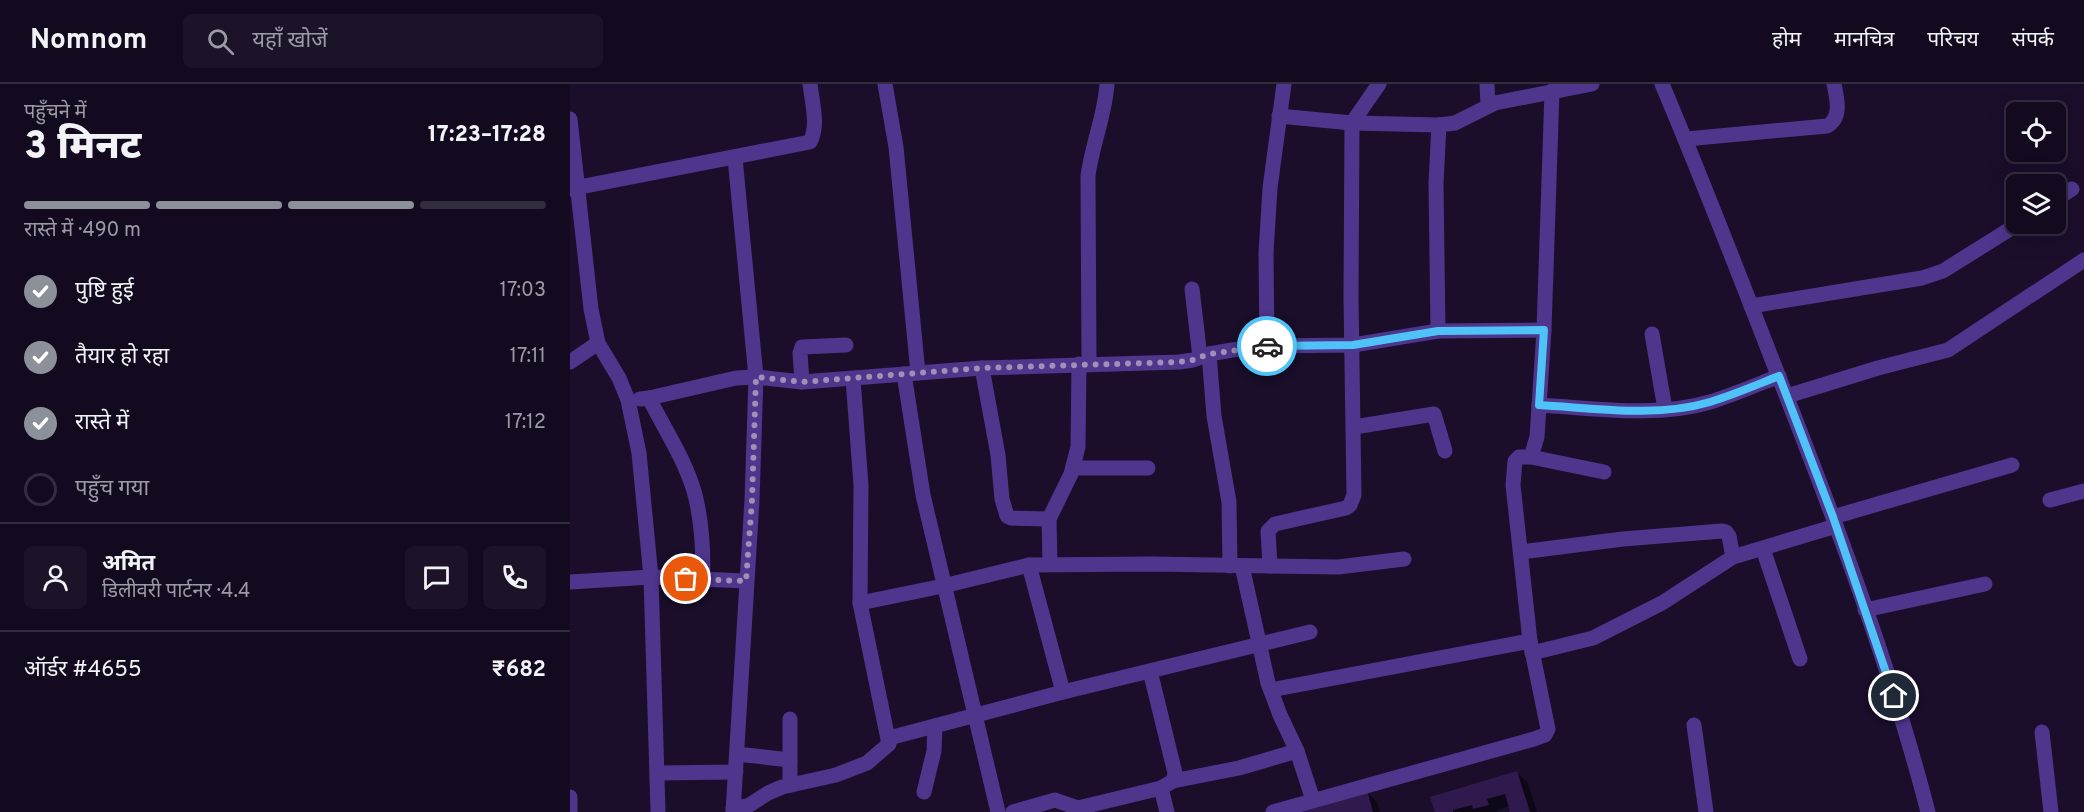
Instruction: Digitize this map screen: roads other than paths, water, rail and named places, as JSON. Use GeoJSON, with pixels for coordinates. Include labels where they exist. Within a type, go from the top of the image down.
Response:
{"type":"FeatureCollection","features":[{"type":"Feature","properties":{"kind":"street"},"geometry":{"type":"LineString","coordinates":[[574,188],[810,142],[814,127],[810,84]]}},
{"type":"Feature","properties":{"kind":"street"},"geometry":{"type":"LineString","coordinates":[[886,84],[896,147],[911,374],[923,495],[998,812]]}},
{"type":"Feature","properties":{"kind":"street"},"geometry":{"type":"LineString","coordinates":[[1050,564],[1050,519],[1073,468],[1078,447],[1084,364],[1088,176],[1090,154],[1106,96],[1107,84]]}},
{"type":"Feature","properties":{"kind":"street"},"geometry":{"type":"LineString","coordinates":[[1267,346],[1266,253],[1269,199],[1284,84]]}},
{"type":"Feature","properties":{"kind":"street"},"geometry":{"type":"LineString","coordinates":[[1269,566],[1268,531],[1271,527],[1275,524],[1346,508],[1353,501],[1353,345],[1350,298],[1352,123],[1379,84]]}},
{"type":"Feature","properties":{"kind":"street"},"geometry":{"type":"LineString","coordinates":[[1487,84],[1488,105]]}},
{"type":"Feature","properties":{"kind":"street"},"geometry":{"type":"LineString","coordinates":[[1279,116],[1352,123],[1439,125],[1455,123],[1488,105],[1592,84]]}},
{"type":"Feature","properties":{"kind":"street"},"geometry":{"type":"LineString","coordinates":[[1664,84],[1835,521],[1909,738],[1928,812]]}},
{"type":"Feature","properties":{"kind":"street"},"geometry":{"type":"LineString","coordinates":[[1686,139],[1827,126],[1833,123],[1838,114],[1834,84]]}},
{"type":"Feature","properties":{"kind":"street"},"geometry":{"type":"LineString","coordinates":[[1531,457],[1537,437],[1544,330],[1552,91]]}},
{"type":"Feature","properties":{"kind":"street"},"geometry":{"type":"LineString","coordinates":[[570,119],[574,188],[598,343],[619,378],[628,400],[639,453],[651,577],[658,812]]}},
{"type":"Feature","properties":{"kind":"street"},"geometry":{"type":"LineString","coordinates":[[1438,331],[1436,183],[1439,125]]}},
{"type":"Feature","properties":{"kind":"street"},"geometry":{"type":"LineString","coordinates":[[735,158],[756,377],[752,500],[733,810],[748,807],[768,793],[790,785],[836,775],[867,763],[885,750],[889,744],[860,603],[861,485],[853,379]]}},
{"type":"Feature","properties":{"kind":"street"},"geometry":{"type":"LineString","coordinates":[[2066,193],[2072,189]]}},
{"type":"Feature","properties":{"kind":"street"},"geometry":{"type":"LineString","coordinates":[[1751,306],[1922,278],[1943,271],[2006,232]]}},
{"type":"Feature","properties":{"kind":"street"},"geometry":{"type":"LineString","coordinates":[[1786,396],[1878,368],[1948,350],[2084,260]]}},
{"type":"Feature","properties":{"kind":"street"},"geometry":{"type":"LineString","coordinates":[[1192,289],[1229,502],[1236,566],[1260,643],[1271,690],[1297,751],[1313,800]]}},
{"type":"Feature","properties":{"kind":"street"},"geometry":{"type":"LineString","coordinates":[[628,400],[649,398],[736,378],[756,377],[802,382],[982,368],[1084,364],[1131,365],[1179,362],[1204,355],[1267,346],[1353,345],[1438,331],[1544,330]]}},
{"type":"Feature","properties":{"kind":"street"},"geometry":{"type":"LineString","coordinates":[[1652,334],[1665,409]]}},
{"type":"Feature","properties":{"kind":"street"},"geometry":{"type":"LineString","coordinates":[[570,362],[598,343]]}},
{"type":"Feature","properties":{"kind":"street"},"geometry":{"type":"LineString","coordinates":[[802,382],[800,353],[802,347],[846,345]]}},
{"type":"Feature","properties":{"kind":"street"},"geometry":{"type":"LineString","coordinates":[[982,368],[998,455],[1002,499],[1007,516],[1050,519]]}},
{"type":"Feature","properties":{"kind":"street"},"geometry":{"type":"LineString","coordinates":[[1539,405],[1620,410],[1665,409],[1709,402],[1779,376]]}},
{"type":"Feature","properties":{"kind":"street"},"geometry":{"type":"LineString","coordinates":[[649,398],[693,488],[702,537],[704,579]]}},
{"type":"Feature","properties":{"kind":"street"},"geometry":{"type":"LineString","coordinates":[[1354,427],[1434,414],[1445,452]]}},
{"type":"Feature","properties":{"kind":"street"},"geometry":{"type":"LineString","coordinates":[[1273,812],[1545,735],[1548,729],[1531,647],[1513,485],[1515,461],[1519,457],[1531,457],[1604,472]]}},
{"type":"Feature","properties":{"kind":"street"},"geometry":{"type":"LineString","coordinates":[[1271,690],[1593,638],[1662,603],[1733,557],[1763,549],[1835,521],[2012,465]]}},
{"type":"Feature","properties":{"kind":"street"},"geometry":{"type":"LineString","coordinates":[[1073,468],[1148,468]]}},
{"type":"Feature","properties":{"kind":"street"},"geometry":{"type":"LineString","coordinates":[[2050,500],[2084,491]]}},
{"type":"Feature","properties":{"kind":"street"},"geometry":{"type":"LineString","coordinates":[[1521,552],[1623,539],[1722,531],[1729,536],[1733,557]]}},
{"type":"Feature","properties":{"kind":"street"},"geometry":{"type":"LineString","coordinates":[[1763,549],[1800,659]]}},
{"type":"Feature","properties":{"kind":"street"},"geometry":{"type":"LineString","coordinates":[[860,603],[1029,565],[1338,567],[1404,559]]}},
{"type":"Feature","properties":{"kind":"street"},"geometry":{"type":"LineString","coordinates":[[1029,565],[1063,692]]}},
{"type":"Feature","properties":{"kind":"street"},"geometry":{"type":"LineString","coordinates":[[570,582],[651,577],[746,581]]}},
{"type":"Feature","properties":{"kind":"street"},"geometry":{"type":"LineString","coordinates":[[1865,610],[1985,584]]}},
{"type":"Feature","properties":{"kind":"street"},"geometry":{"type":"LineString","coordinates":[[889,738],[1063,692],[1310,632]]}},
{"type":"Feature","properties":{"kind":"street"},"geometry":{"type":"LineString","coordinates":[[1150,671],[1175,773],[1167,785],[1167,812]]}},
{"type":"Feature","properties":{"kind":"street"},"geometry":{"type":"LineString","coordinates":[[790,719],[790,785]]}},
{"type":"Feature","properties":{"kind":"street"},"geometry":{"type":"LineString","coordinates":[[1694,725],[1706,812]]}},
{"type":"Feature","properties":{"kind":"street"},"geometry":{"type":"LineString","coordinates":[[924,792],[934,751],[935,726]]}},
{"type":"Feature","properties":{"kind":"street"},"geometry":{"type":"LineString","coordinates":[[2042,732],[2051,812]]}},
{"type":"Feature","properties":{"kind":"street"},"geometry":{"type":"LineString","coordinates":[[1013,812],[1055,800],[1078,808],[1239,768],[1297,751]]}},
{"type":"Feature","properties":{"kind":"street"},"geometry":{"type":"LineString","coordinates":[[737,754],[790,760]]}},
{"type":"Feature","properties":{"kind":"street"},"geometry":{"type":"LineString","coordinates":[[657,773],[736,772]]}},
{"type":"Feature","properties":{"kind":"street"},"geometry":{"type":"LineString","coordinates":[[570,797],[570,812]]}}]}
